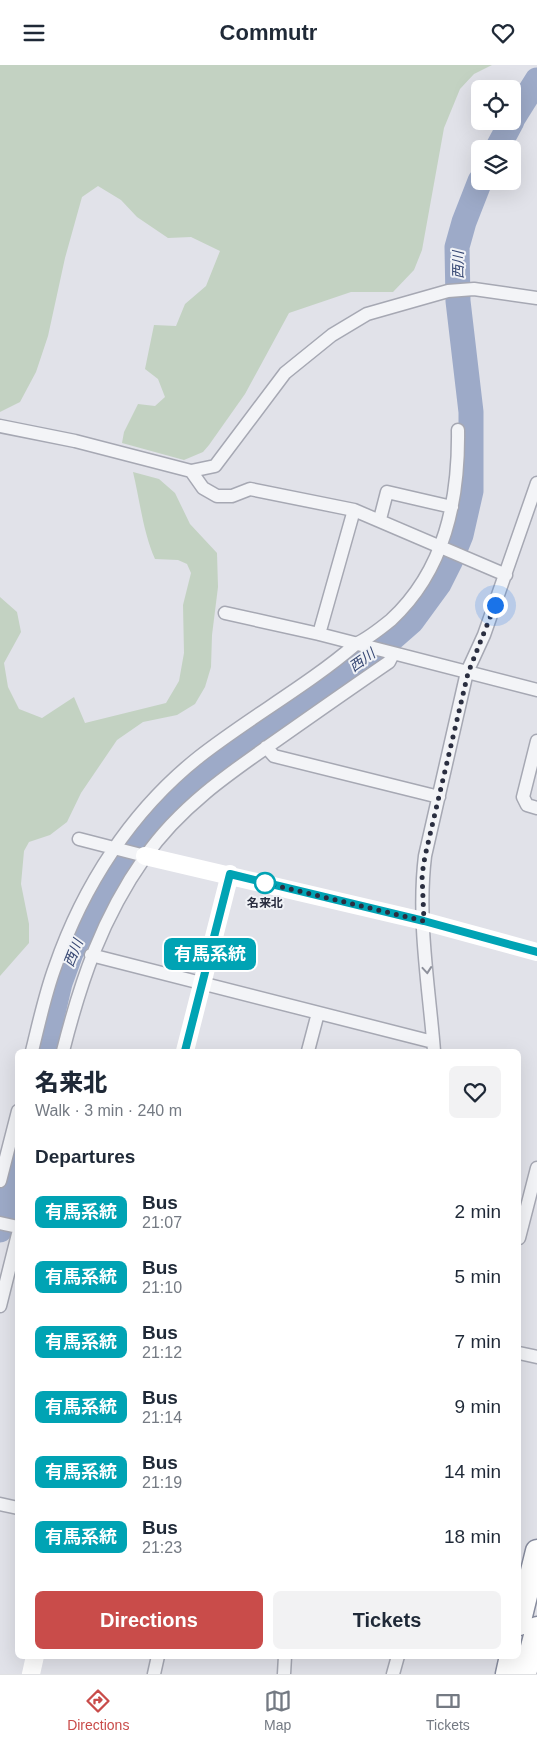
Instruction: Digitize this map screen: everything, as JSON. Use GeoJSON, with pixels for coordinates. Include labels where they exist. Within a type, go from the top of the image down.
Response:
{"type":"FeatureCollection","features":[{"type":"Feature","properties":{"kind":"highway"},"geometry":{"type":"LineString","coordinates":[[521,1616],[537,1551]]}},
{"type":"Feature","properties":{"kind":"highway"},"geometry":{"type":"LineString","coordinates":[[521,1651],[537,1628]]}},
{"type":"Feature","properties":{"kind":"highway"},"geometry":{"type":"LineString","coordinates":[[521,1656],[525,1674]]}},
{"type":"Feature","properties":{"kind":"highway"},"geometry":{"type":"LineString","coordinates":[[506,1674],[516,1659]]}},
{"type":"Feature","properties":{"kind":"street"},"geometry":{"type":"LineString","coordinates":[[0,426],[74,441],[191,471],[216,466],[285,373],[332,335],[367,314],[448,291],[474,289],[537,298]]}},
{"type":"Feature","properties":{"kind":"street"},"geometry":{"type":"LineString","coordinates":[[33,1049],[54,968],[65,940],[89,889],[114,848],[137,818],[167,786],[199,757],[356,644],[378,631],[400,611],[416,592],[441,546],[452,507],[458,464],[458,429]]}},
{"type":"Feature","properties":{"kind":"street"},"geometry":{"type":"LineString","coordinates":[[191,471],[203,488],[217,496],[232,496],[250,489],[354,510],[380,519],[506,575]]}},
{"type":"Feature","properties":{"kind":"street"},"geometry":{"type":"LineString","coordinates":[[91,955],[318,1013],[433,1047],[424,921],[424,866],[438,797],[468,673],[506,575],[537,483]]}},
{"type":"Feature","properties":{"kind":"street"},"geometry":{"type":"LineString","coordinates":[[380,519],[387,493],[452,507]]}},
{"type":"Feature","properties":{"kind":"street"},"geometry":{"type":"LineString","coordinates":[[318,634],[354,510]]}},
{"type":"Feature","properties":{"kind":"street"},"geometry":{"type":"LineString","coordinates":[[225,613],[318,634],[537,689]]}},
{"type":"Feature","properties":{"kind":"street"},"geometry":{"type":"LineString","coordinates":[[64,1049],[82,978],[91,955],[116,903],[145,856],[198,798],[266,747],[389,662],[393,653]]}},
{"type":"Feature","properties":{"kind":"street"},"geometry":{"type":"LineString","coordinates":[[537,741],[523,797],[527,805],[537,808]]}},
{"type":"Feature","properties":{"kind":"street"},"geometry":{"type":"LineString","coordinates":[[266,747],[274,756],[438,797]]}},
{"type":"Feature","properties":{"kind":"street"},"geometry":{"type":"LineString","coordinates":[[79,839],[424,921],[537,952]]}},
{"type":"Feature","properties":{"kind":"street"},"geometry":{"type":"LineString","coordinates":[[186,1049],[230,874]]}},
{"type":"Feature","properties":{"kind":"street"},"geometry":{"type":"LineString","coordinates":[[309,1049],[318,1013]]}},
{"type":"Feature","properties":{"kind":"street"},"geometry":{"type":"LineString","coordinates":[[0,1181],[15,1123]]}},
{"type":"Feature","properties":{"kind":"street"},"geometry":{"type":"LineString","coordinates":[[521,1222],[523,1205],[537,1168]]}},
{"type":"Feature","properties":{"kind":"street"},"geometry":{"type":"LineString","coordinates":[[0,1223],[15,1226]]}},
{"type":"Feature","properties":{"kind":"street"},"geometry":{"type":"LineString","coordinates":[[0,1306],[15,1247]]}},
{"type":"Feature","properties":{"kind":"street"},"geometry":{"type":"LineString","coordinates":[[521,1353],[537,1357]]}},
{"type":"Feature","properties":{"kind":"street"},"geometry":{"type":"LineString","coordinates":[[0,1504],[15,1507]]}},
{"type":"Feature","properties":{"kind":"street"},"geometry":{"type":"LineString","coordinates":[[31,1674],[34,1659]]}},
{"type":"Feature","properties":{"kind":"street"},"geometry":{"type":"LineString","coordinates":[[154,1674],[157,1659]]}},
{"type":"Feature","properties":{"kind":"street"},"geometry":{"type":"LineString","coordinates":[[284,1674],[285,1659]]}},
{"type":"Feature","properties":{"kind":"street"},"geometry":{"type":"LineString","coordinates":[[393,1674],[397,1659]]}},
{"type":"Feature","properties":{"kind":"green space"},"geometry":{"type":"Polygon","coordinates":[[[0,65],[492,65],[474,74],[460,89],[444,128],[422,250],[414,270],[393,292],[351,292],[289,313],[245,394],[209,445],[203,452],[184,460],[122,443],[124,432],[138,404],[155,406],[165,397],[158,379],[145,369],[154,325],[176,326],[185,304],[206,286],[220,251],[191,237],[168,238],[137,217],[121,200],[98,186],[82,197],[65,258],[48,336],[36,372],[20,402],[0,412],[0,65]]]}},
{"type":"Feature","properties":{"kind":"green space"},"geometry":{"type":"Polygon","coordinates":[[[133,472],[159,479],[175,493],[190,524],[217,553],[218,587],[212,635],[211,667],[205,687],[195,704],[177,715],[143,722],[117,740],[81,793],[67,822],[50,835],[29,842],[24,851],[21,884],[29,924],[29,943],[0,976],[0,597],[17,612],[21,632],[4,663],[8,687],[19,709],[42,718],[74,697],[85,723],[166,703],[179,681],[184,653],[183,605],[191,573],[187,564],[178,560],[155,559],[145,527],[133,472]]]}},
{"type":"Feature","properties":{"kind":"waterway","name":"西川"},"geometry":{"type":"LineString","coordinates":[[521,106],[537,80]]}},
{"type":"Feature","properties":{"kind":"waterway","name":"西川"},"geometry":{"type":"LineString","coordinates":[[502,140],[507,130]]}},
{"type":"Feature","properties":{"kind":"waterway","name":"西川"},"geometry":{"type":"LineString","coordinates":[[44,1049],[60,983],[71,953],[115,869],[142,834],[204,771],[250,741],[388,642],[412,621],[439,584],[461,535],[471,491],[471,412],[458,301],[457,247],[476,190]]}},
{"type":"Feature","properties":{"kind":"waterway","name":"西川"},"geometry":{"type":"LineString","coordinates":[[0,1230],[15,1169]]}},
{"type":"Feature","properties":{"kind":"bus line","name":"有馬系統"},"geometry":{"type":"LineString","coordinates":[[186,1049],[230,874],[424,921],[537,952]]}},
{"type":"Feature","properties":{"kind":"place","name":"名来北"},"geometry":{"type":"Point","coordinates":[265,883]}},
{"type":"Feature","properties":{"kind":"route"},"geometry":{"type":"LineString","coordinates":[[265,883],[424,921],[422,875],[453,729],[468,673],[495,605]]}}]}
